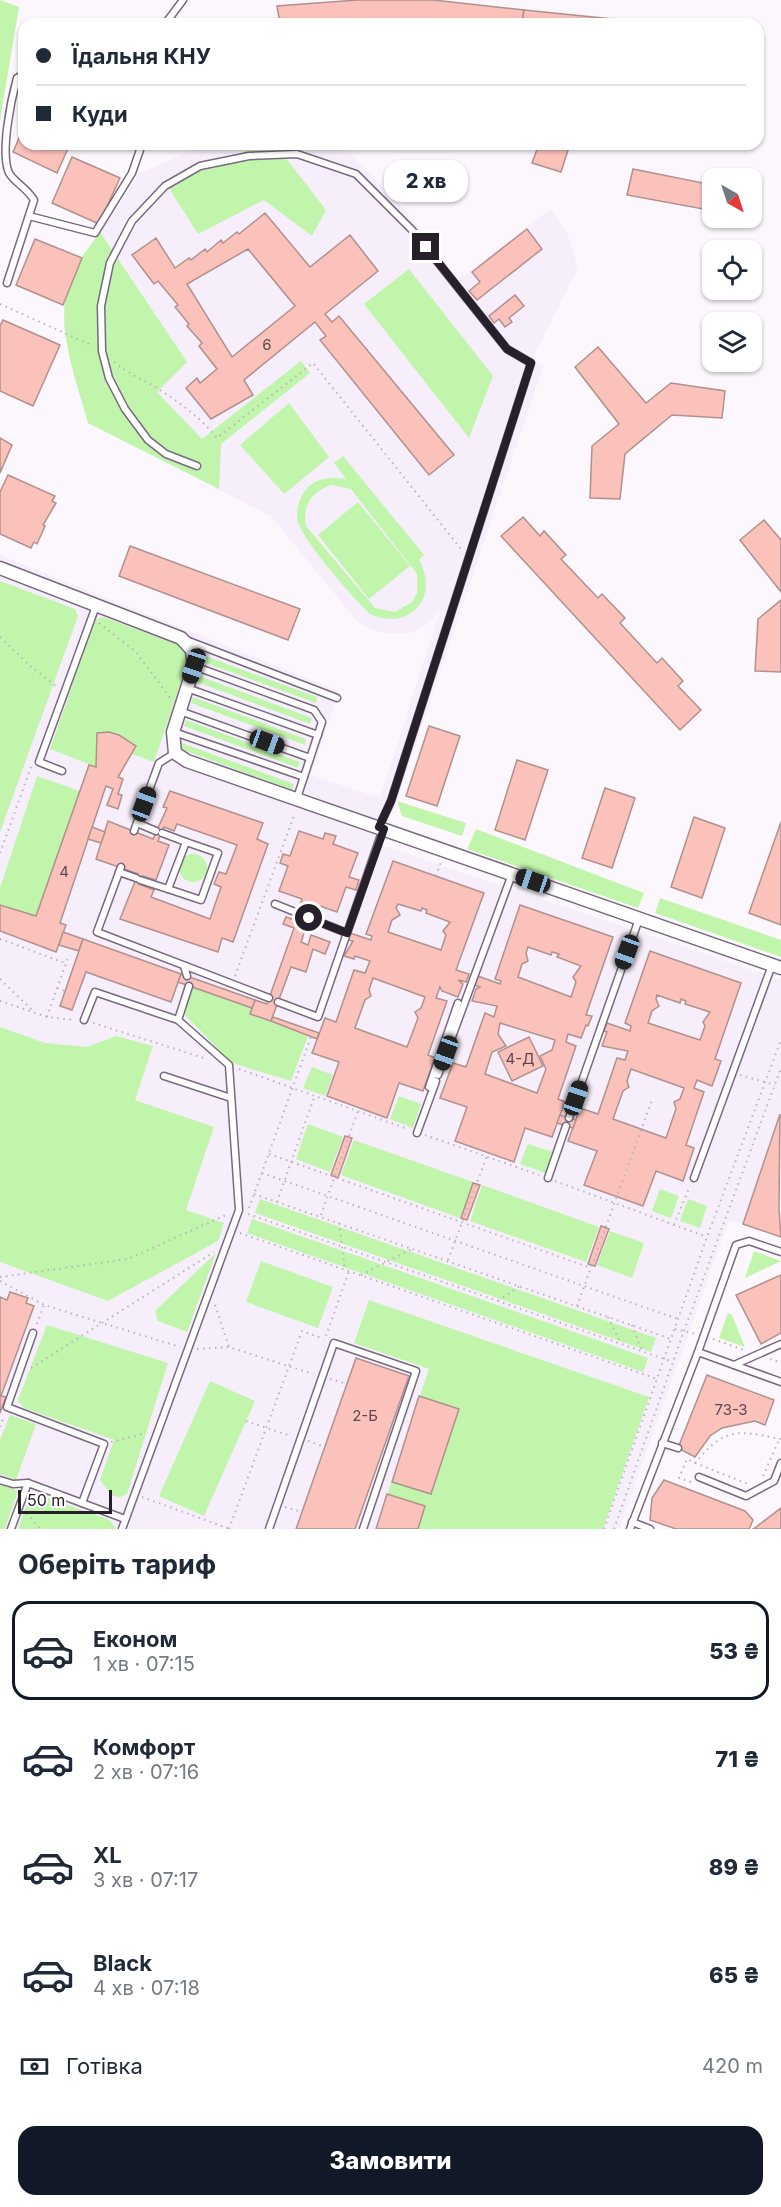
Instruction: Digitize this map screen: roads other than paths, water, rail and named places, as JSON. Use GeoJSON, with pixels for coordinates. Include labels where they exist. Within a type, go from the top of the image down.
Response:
{"type":"FeatureCollection","features":[{"type":"Feature","properties":{"kind":"street"},"geometry":{"type":"LineString","coordinates":[[0,568],[94,611],[181,638],[192,650],[194,666],[178,708],[173,732],[175,753],[187,761],[776,967]]}},
{"type":"Feature","properties":{"kind":"lane"},"geometry":{"type":"LineString","coordinates":[[169,18],[183,0]]}},
{"type":"Feature","properties":{"kind":"lane"},"geometry":{"type":"LineString","coordinates":[[7,283],[34,200],[26,188],[9,175],[3,160],[10,104],[18,77]]}},
{"type":"Feature","properties":{"kind":"lane"},"geometry":{"type":"LineString","coordinates":[[29,216],[95,233],[132,173],[140,150]]}},
{"type":"Feature","properties":{"kind":"lane"},"geometry":{"type":"LineString","coordinates":[[197,466],[166,454],[148,440],[120,399],[109,378],[102,351],[101,306],[110,263],[132,221],[165,186],[200,166],[249,156],[297,154],[356,174],[412,230],[507,349],[531,363],[391,801],[318,1017],[278,1002]]}},
{"type":"Feature","properties":{"kind":"lane"},"geometry":{"type":"LineString","coordinates":[[62,771],[39,762],[94,611]]}},
{"type":"Feature","properties":{"kind":"lane"},"geometry":{"type":"LineString","coordinates":[[181,638],[337,698]]}},
{"type":"Feature","properties":{"kind":"lane"},"geometry":{"type":"LineString","coordinates":[[194,666],[314,710],[322,722],[297,798]]}},
{"type":"Feature","properties":{"kind":"lane"},"geometry":{"type":"LineString","coordinates":[[187,688],[318,735]]}},
{"type":"Feature","properties":{"kind":"lane"},"geometry":{"type":"LineString","coordinates":[[178,708],[310,758]]}},
{"type":"Feature","properties":{"kind":"lane"},"geometry":{"type":"LineString","coordinates":[[173,732],[304,777]]}},
{"type":"Feature","properties":{"kind":"lane"},"geometry":{"type":"LineString","coordinates":[[134,831],[159,763],[175,753]]}},
{"type":"Feature","properties":{"kind":"lane"},"geometry":{"type":"LineString","coordinates":[[137,823],[218,853],[208,881],[201,900],[138,879],[120,870],[97,933],[269,998]]}},
{"type":"Feature","properties":{"kind":"lane"},"geometry":{"type":"LineString","coordinates":[[168,889],[186,842]]}},
{"type":"Feature","properties":{"kind":"lane"},"geometry":{"type":"LineString","coordinates":[[417,1133],[512,874]]}},
{"type":"Feature","properties":{"kind":"lane"},"geometry":{"type":"LineString","coordinates":[[275,904],[300,914]]}},
{"type":"Feature","properties":{"kind":"lane"},"geometry":{"type":"LineString","coordinates":[[309,918],[347,933]]}},
{"type":"Feature","properties":{"kind":"lane"},"geometry":{"type":"LineString","coordinates":[[569,1118],[639,918]]}},
{"type":"Feature","properties":{"kind":"lane"},"geometry":{"type":"LineString","coordinates":[[184,966],[187,976]]}},
{"type":"Feature","properties":{"kind":"lane"},"geometry":{"type":"LineString","coordinates":[[694,1178],[776,967]]}},
{"type":"Feature","properties":{"kind":"lane"},"geometry":{"type":"LineString","coordinates":[[178,1020],[189,986]]}},
{"type":"Feature","properties":{"kind":"lane"},"geometry":{"type":"LineString","coordinates":[[84,1020],[94,992],[178,1020],[229,1065],[238,1210],[122,1529]]}},
{"type":"Feature","properties":{"kind":"lane"},"geometry":{"type":"LineString","coordinates":[[433,1088],[429,1087],[458,1003]]}},
{"type":"Feature","properties":{"kind":"lane"},"geometry":{"type":"LineString","coordinates":[[164,1076],[231,1098]]}},
{"type":"Feature","properties":{"kind":"lane"},"geometry":{"type":"LineString","coordinates":[[548,1178],[566,1126]]}},
{"type":"Feature","properties":{"kind":"lane"},"geometry":{"type":"LineString","coordinates":[[650,1529],[631,1526],[698,1352],[736,1245],[749,1240],[781,1252]]}},
{"type":"Feature","properties":{"kind":"lane"},"geometry":{"type":"LineString","coordinates":[[33,1333],[7,1407],[104,1444],[82,1503]]}},
{"type":"Feature","properties":{"kind":"lane"},"geometry":{"type":"LineString","coordinates":[[269,1529],[334,1343],[416,1371],[363,1529]]}},
{"type":"Feature","properties":{"kind":"lane"},"geometry":{"type":"LineString","coordinates":[[734,1365],[781,1344]]}},
{"type":"Feature","properties":{"kind":"lane"},"geometry":{"type":"LineString","coordinates":[[698,1352],[781,1382]]}},
{"type":"Feature","properties":{"kind":"lane"},"geometry":{"type":"LineString","coordinates":[[662,1443],[678,1448]]}},
{"type":"Feature","properties":{"kind":"lane"},"geometry":{"type":"LineString","coordinates":[[699,1477],[746,1496],[774,1481],[781,1463]]}},
{"type":"Feature","properties":{"kind":"lane"},"geometry":{"type":"LineString","coordinates":[[0,1480],[13,1484],[28,1483],[125,1519]]}},
{"type":"Feature","properties":{"kind":"lane"},"geometry":{"type":"LineString","coordinates":[[11,1529],[28,1483]]}}]}
